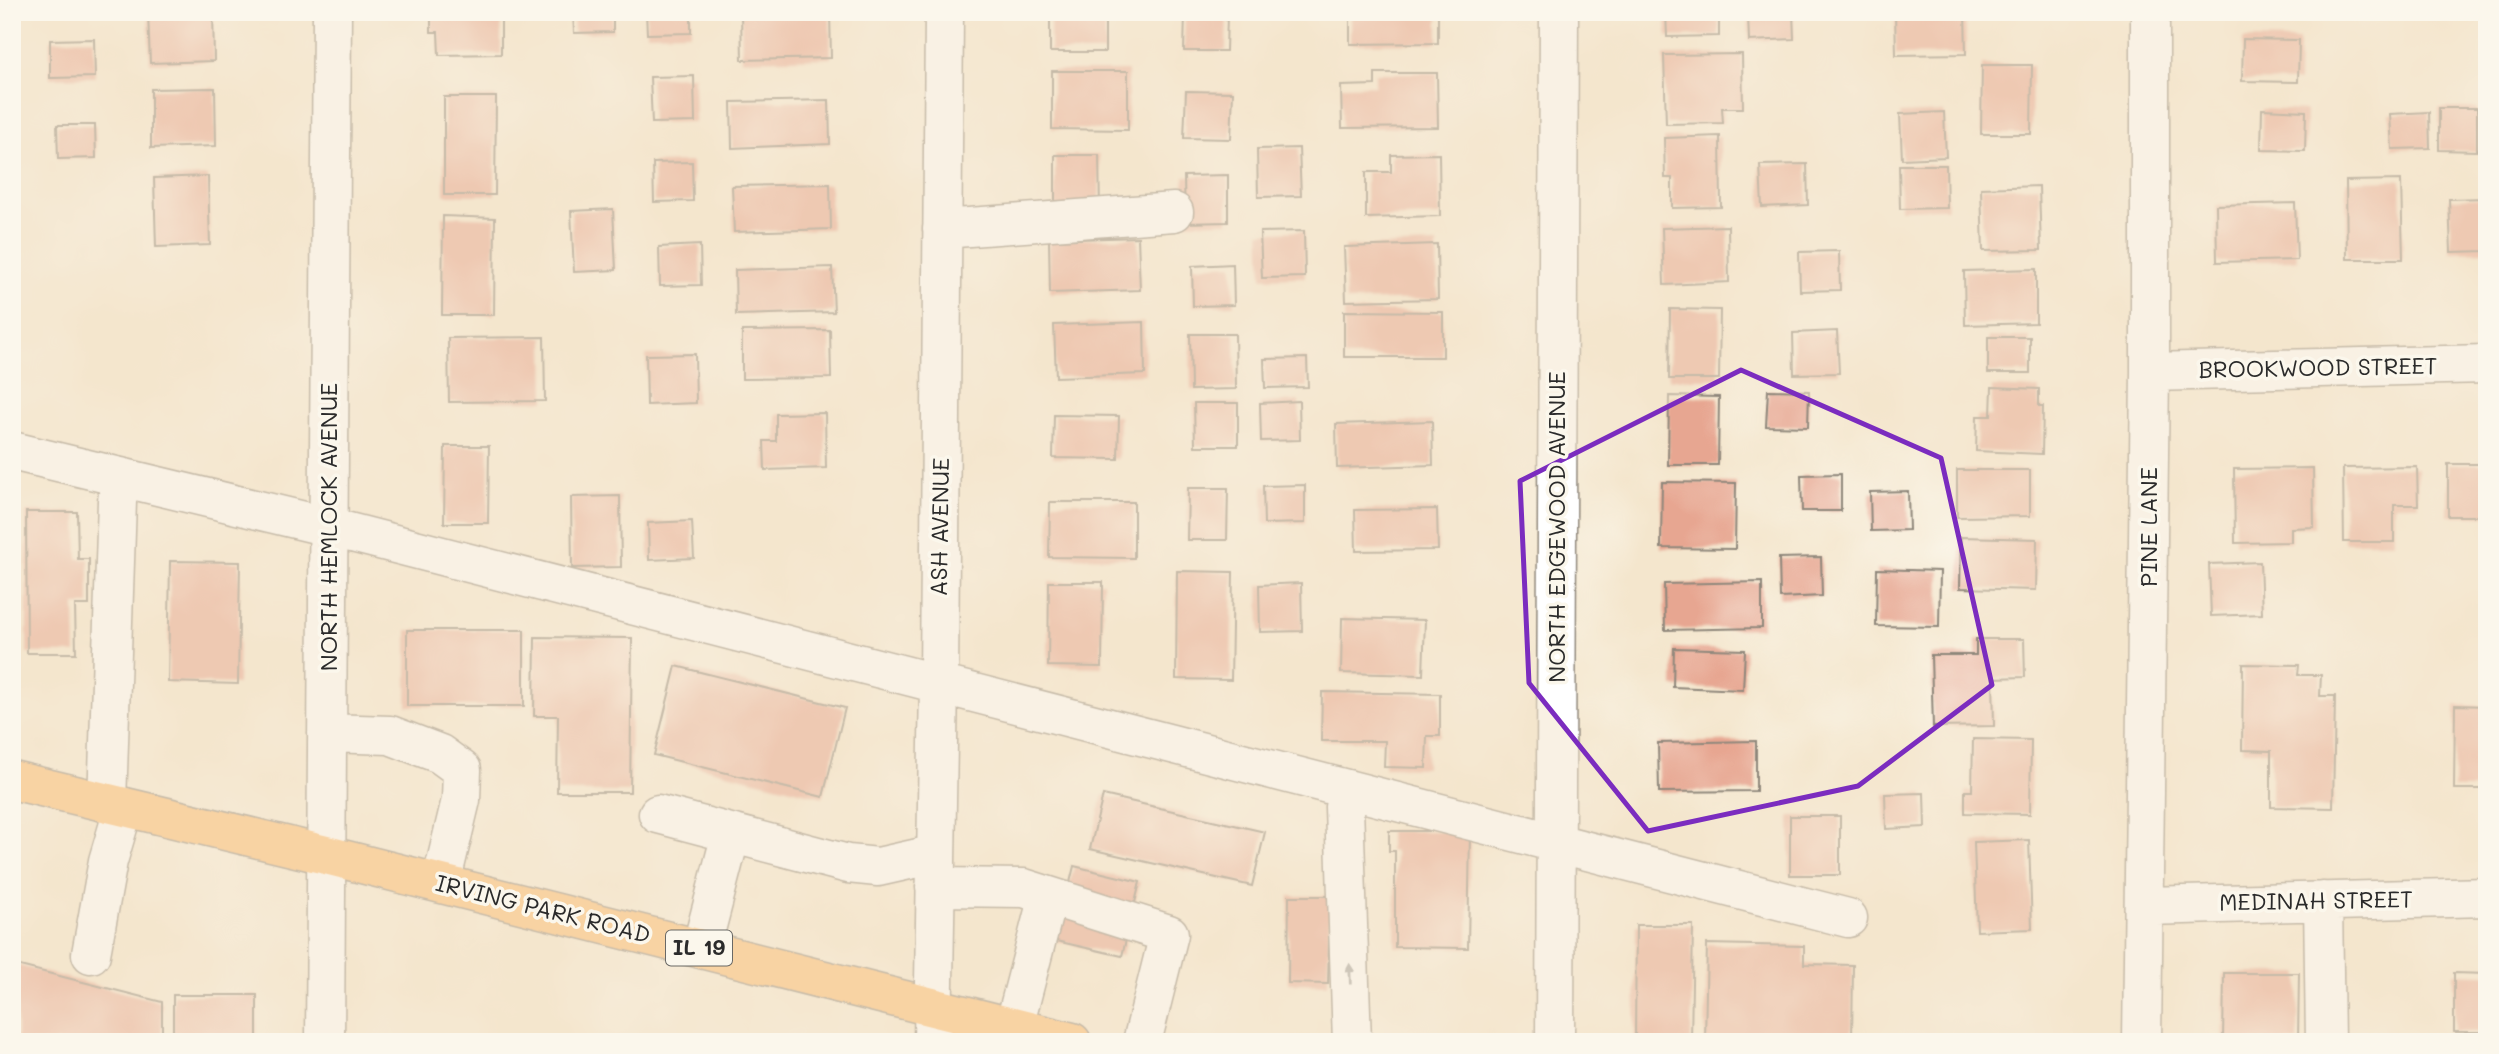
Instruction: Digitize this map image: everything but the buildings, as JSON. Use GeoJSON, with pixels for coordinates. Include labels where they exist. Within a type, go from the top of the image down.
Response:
{"type":"FeatureCollection","features":[{"type":"Feature","properties":{"kind":"main road","name":"IRVING PARK ROAD"},"geometry":{"type":"LineString","coordinates":[[12,780],[441,883],[701,949],[933,1024],[1014,1027],[1072,1042]]}},
{"type":"Feature","properties":{"kind":"street","name":"NORTH HEMLOCK AVENUE"},"geometry":{"type":"LineString","coordinates":[[325,1042],[332,12]]}},
{"type":"Feature","properties":{"kind":"street","name":"ASH AVENUE"},"geometry":{"type":"LineString","coordinates":[[933,1024],[939,683],[944,12]]}},
{"type":"Feature","properties":{"kind":"street","name":"NORTH EDGEWOOD AVENUE"},"geometry":{"type":"LineString","coordinates":[[1555,1042],[1559,12]]}},
{"type":"Feature","properties":{"kind":"street","name":"PINE LANE"},"geometry":{"type":"LineString","coordinates":[[2142,1042],[2146,906],[2150,12]]}},
{"type":"Feature","properties":{"kind":"street"},"geometry":{"type":"LineString","coordinates":[[942,229],[1174,212]]}},
{"type":"Feature","properties":{"kind":"street","name":"BROOKWOOD STREET"},"geometry":{"type":"LineString","coordinates":[[2150,372],[2487,364]]}},
{"type":"Feature","properties":{"kind":"street"},"geometry":{"type":"LineString","coordinates":[[12,450],[329,527],[1848,918]]}},
{"type":"Feature","properties":{"kind":"street"},"geometry":{"type":"LineString","coordinates":[[91,954],[116,805],[117,501],[121,477]]}},
{"type":"Feature","properties":{"kind":"street"},"geometry":{"type":"LineString","coordinates":[[327,733],[390,735],[440,754],[462,770],[461,800],[441,883]]}},
{"type":"Feature","properties":{"kind":"street"},"geometry":{"type":"LineString","coordinates":[[1348,789],[1345,807],[1352,1042]]}},
{"type":"Feature","properties":{"kind":"street"},"geometry":{"type":"LineString","coordinates":[[658,814],[848,864],[935,870],[1024,888],[1169,934],[1142,1042]]}},
{"type":"Feature","properties":{"kind":"street"},"geometry":{"type":"LineString","coordinates":[[701,949],[730,834]]}},
{"type":"Feature","properties":{"kind":"street"},"geometry":{"type":"LineString","coordinates":[[1014,1027],[1048,896]]}},
{"type":"Feature","properties":{"kind":"street","name":"MEDINAH STREET"},"geometry":{"type":"LineString","coordinates":[[2146,906],[2487,897]]}},
{"type":"Feature","properties":{"kind":"street"},"geometry":{"type":"LineString","coordinates":[[2323,901],[2325,1042]]}},
{"type":"Feature","properties":{"kind":"highlighted area"},"geometry":{"type":"Polygon","coordinates":[[[1741,370],[1941,458],[1992,685],[1858,786],[1648,831],[1529,683],[1520,481],[1741,370]]]}}]}
